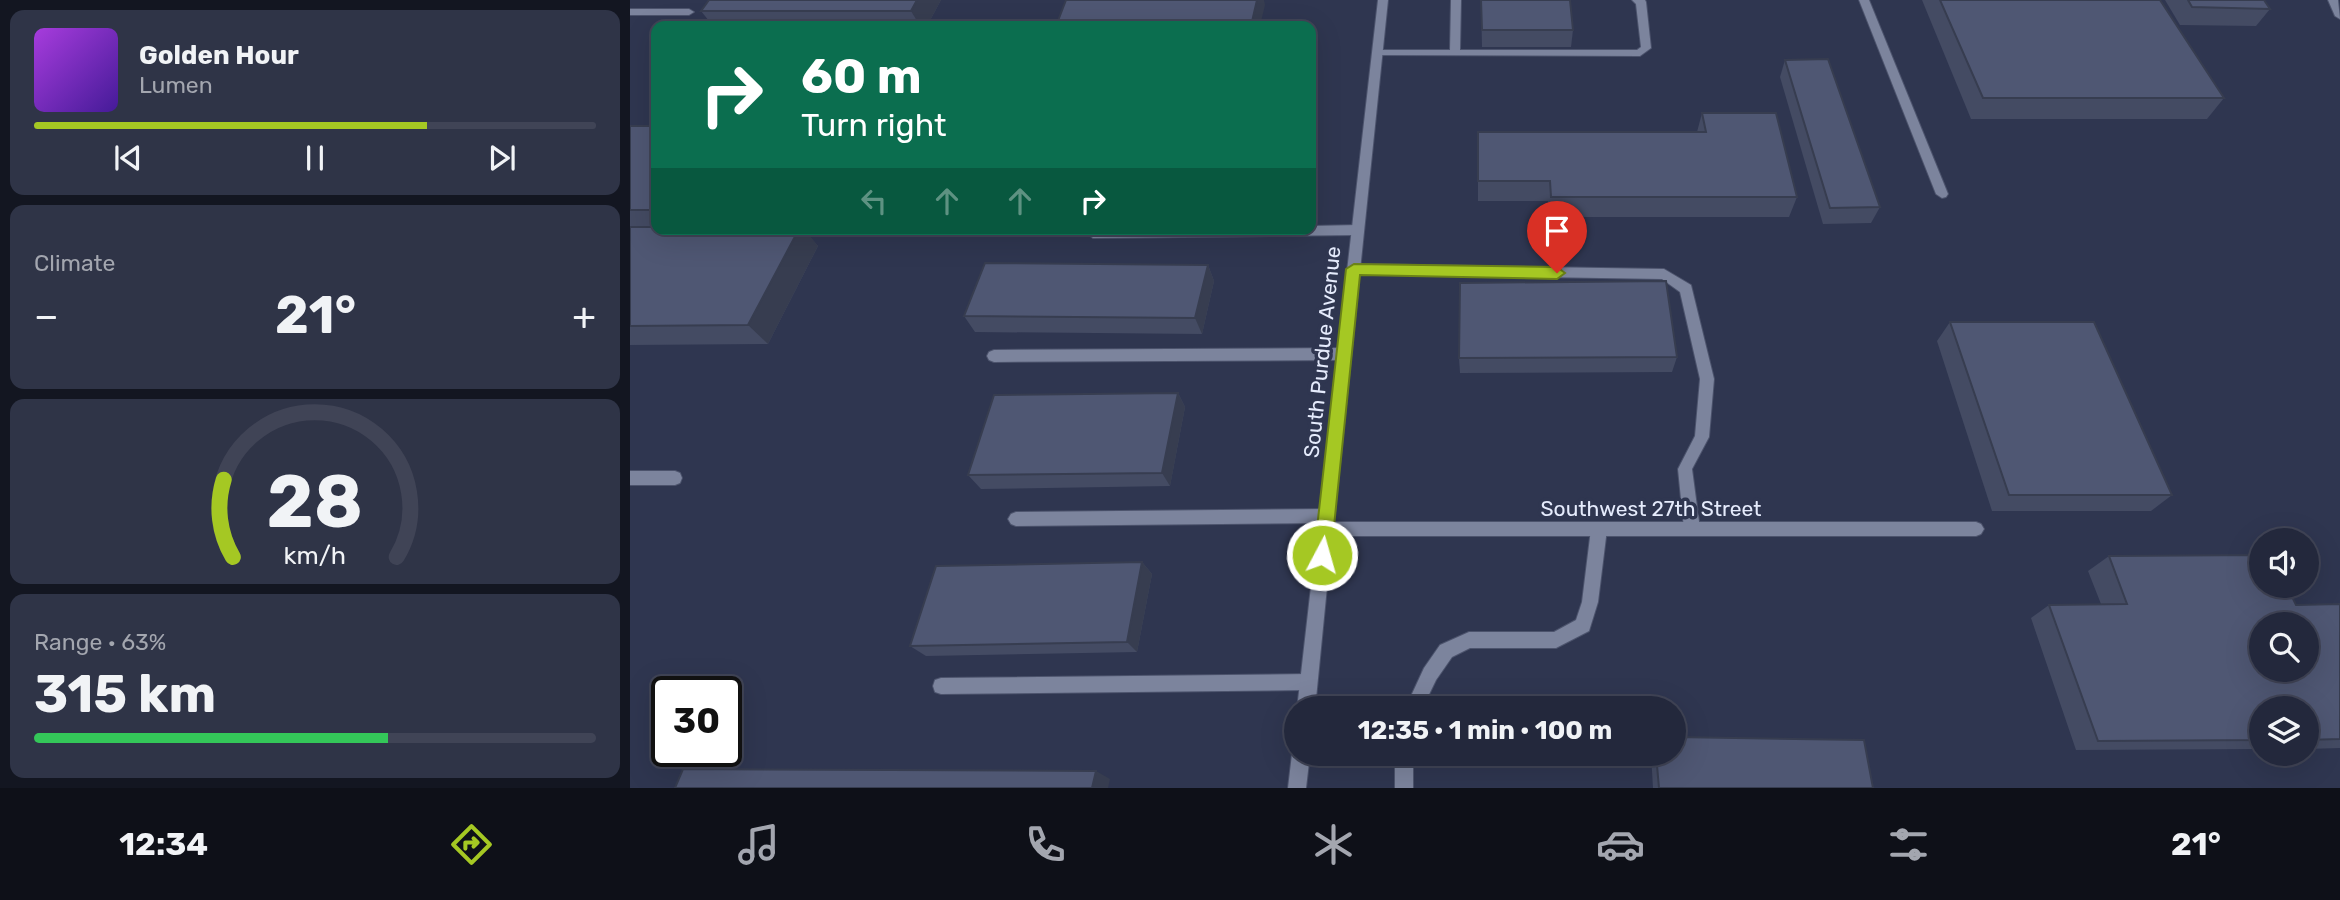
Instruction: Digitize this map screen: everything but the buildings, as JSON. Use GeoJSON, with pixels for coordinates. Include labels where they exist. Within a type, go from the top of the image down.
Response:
{"type":"FeatureCollection","features":[{"type":"Feature","properties":{"kind":"street","name":"South Purdue Avenue"},"geometry":{"type":"LineString","coordinates":[[1307,696],[1383,0]]}},
{"type":"Feature","properties":{"kind":"street"},"geometry":{"type":"LineString","coordinates":[[1455,53],[1456,0]]}},
{"type":"Feature","properties":{"kind":"street"},"geometry":{"type":"LineString","coordinates":[[1377,53],[1640,53],[1646,48],[1641,2],[1637,0]]}},
{"type":"Feature","properties":{"kind":"street"},"geometry":{"type":"LineString","coordinates":[[1864,0],[1942,194]]}},
{"type":"Feature","properties":{"kind":"street"},"geometry":{"type":"LineString","coordinates":[[2333,0],[2340,16]]}},
{"type":"Feature","properties":{"kind":"street"},"geometry":{"type":"LineString","coordinates":[[630,12],[689,12]]}},
{"type":"Feature","properties":{"kind":"street"},"geometry":{"type":"LineString","coordinates":[[1316,230],[1358,230]]}},
{"type":"Feature","properties":{"kind":"street"},"geometry":{"type":"LineString","coordinates":[[1354,269],[1664,274],[1686,289],[1707,379],[1702,437],[1685,469],[1692,529]]}},
{"type":"Feature","properties":{"kind":"street"},"geometry":{"type":"LineString","coordinates":[[994,356],[1344,354]]}},
{"type":"Feature","properties":{"kind":"street"},"geometry":{"type":"LineString","coordinates":[[630,478],[675,478]]}},
{"type":"Feature","properties":{"kind":"street","name":"Southwest 27th Street"},"geometry":{"type":"LineString","coordinates":[[1016,519],[1326,522],[1599,529],[1976,529]]}},
{"type":"Feature","properties":{"kind":"street"},"geometry":{"type":"LineString","coordinates":[[1419,696],[1430,674],[1447,651],[1469,640],[1556,640],[1583,625],[1590,602],[1599,529]]}},
{"type":"Feature","properties":{"kind":"street"},"geometry":{"type":"LineString","coordinates":[[941,686],[1309,682]]}},
{"type":"Feature","properties":{"kind":"street"},"geometry":{"type":"LineString","coordinates":[[1297,788],[1300,766]]}},
{"type":"Feature","properties":{"kind":"street"},"geometry":{"type":"LineString","coordinates":[[1404,766],[1404,788]]}},
{"type":"Feature","properties":{"kind":"route"},"geometry":{"type":"LineString","coordinates":[[1322,555],[1354,269],[1557,273]]}}]}
